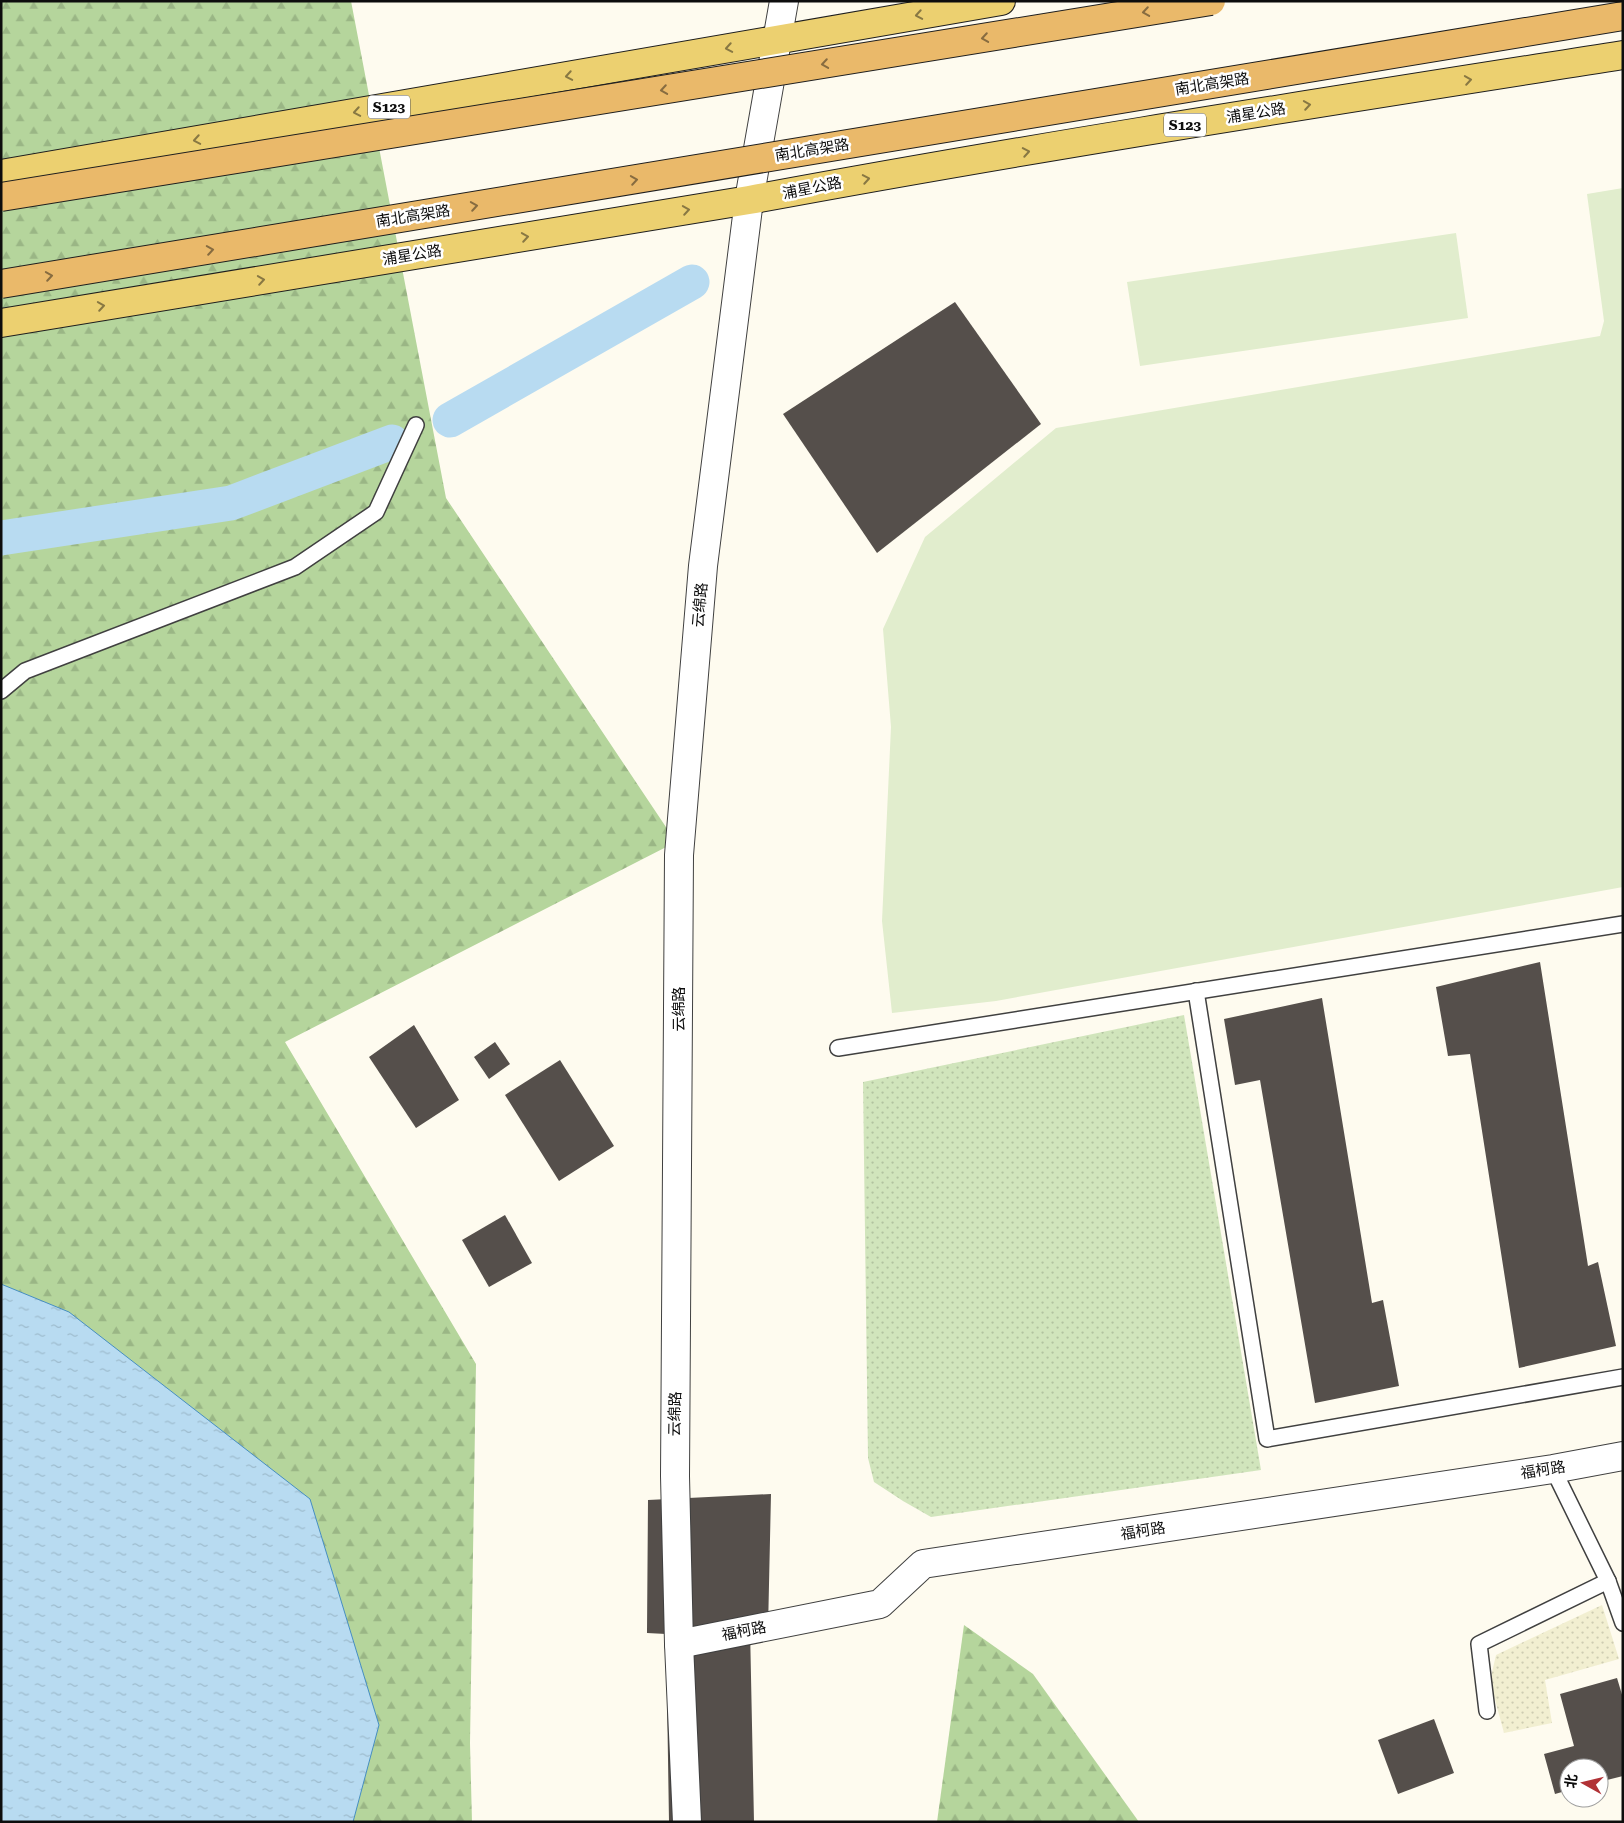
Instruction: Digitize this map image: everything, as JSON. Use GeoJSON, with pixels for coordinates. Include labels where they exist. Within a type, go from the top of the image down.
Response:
{"type":"FeatureCollection","features":[{"type":"Feature","properties":{"kind":"highway"},"geometry":{"type":"LineString","coordinates":[[1,197],[1211,1]]}},
{"type":"Feature","properties":{"kind":"highway","name":"南北高架路"},"geometry":{"type":"LineString","coordinates":[[1,284],[1623,16]]}},
{"type":"Feature","properties":{"kind":"main road","name":"S123"},"geometry":{"type":"LineString","coordinates":[[1,174],[1001,1]]}},
{"type":"Feature","properties":{"kind":"main road","name":"浦星公路"},"geometry":{"type":"LineString","coordinates":[[1,323],[749,200],[1251,114],[1623,55]]}},
{"type":"Feature","properties":{"kind":"street","name":"云绵路"},"geometry":{"type":"LineString","coordinates":[[686,1822],[675,1476],[679,855],[703,566],[749,200],[784,1]]}},
{"type":"Feature","properties":{"kind":"street","name":"福柯路"},"geometry":{"type":"LineString","coordinates":[[679,1644],[880,1604],[923,1564],[1553,1469],[1623,1456]]}},
{"type":"Feature","properties":{"kind":"lane"},"geometry":{"type":"LineString","coordinates":[[1,691],[25,671],[295,567],[376,512],[416,425]]}},
{"type":"Feature","properties":{"kind":"lane"},"geometry":{"type":"LineString","coordinates":[[838,1048],[1623,924]]}},
{"type":"Feature","properties":{"kind":"lane"},"geometry":{"type":"LineString","coordinates":[[1196,991],[1267,1439],[1623,1377]]}},
{"type":"Feature","properties":{"kind":"lane"},"geometry":{"type":"LineString","coordinates":[[1553,1469],[1608,1581],[1623,1623]]}},
{"type":"Feature","properties":{"kind":"lane"},"geometry":{"type":"LineString","coordinates":[[1487,1711],[1479,1644],[1608,1581]]}},
{"type":"Feature","properties":{"kind":"shaded area"},"geometry":{"type":"Polygon","coordinates":[[[1602,1605],[1619,1659],[1545,1680],[1552,1723],[1504,1733],[1490,1681],[1496,1655],[1602,1605]]]}},
{"type":"Feature","properties":{"kind":"green space"},"geometry":{"type":"Polygon","coordinates":[[[1,1],[351,1],[446,498],[676,842],[285,1042],[476,1364],[470,1743],[472,1822],[1,1822],[1,1]]]}},
{"type":"Feature","properties":{"kind":"green space"},"geometry":{"type":"Polygon","coordinates":[[[1623,188],[1623,887],[996,1001],[892,1013],[882,921],[891,727],[883,629],[925,537],[1056,428],[1600,336],[1604,321],[1587,194],[1623,188]]]}},
{"type":"Feature","properties":{"kind":"green space"},"geometry":{"type":"Polygon","coordinates":[[[1456,233],[1468,318],[1140,366],[1127,282],[1456,233]]]}},
{"type":"Feature","properties":{"kind":"green space"},"geometry":{"type":"Polygon","coordinates":[[[1184,1015],[1261,1470],[931,1517],[874,1482],[868,1458],[863,1082],[1184,1015]]]}},
{"type":"Feature","properties":{"kind":"green space"},"geometry":{"type":"Polygon","coordinates":[[[964,1625],[1033,1674],[1139,1822],[937,1822],[964,1625]]]}},
{"type":"Feature","properties":{"kind":"water"},"geometry":{"type":"Polygon","coordinates":[[[1,1284],[69,1312],[310,1499],[379,1725],[353,1822],[1,1822],[1,1284]]]}},
{"type":"Feature","properties":{"kind":"building"},"geometry":{"type":"Polygon","coordinates":[[[955,302],[1041,424],[877,553],[783,414],[955,302]]]}},
{"type":"Feature","properties":{"kind":"building"},"geometry":{"type":"Polygon","coordinates":[[[1540,962],[1588,1266],[1598,1262],[1616,1346],[1519,1368],[1470,1054],[1448,1056],[1436,987],[1540,962]]]}},
{"type":"Feature","properties":{"kind":"building"},"geometry":{"type":"Polygon","coordinates":[[[1322,998],[1372,1303],[1383,1300],[1399,1386],[1315,1403],[1260,1080],[1235,1085],[1224,1019],[1322,998]]]}},
{"type":"Feature","properties":{"kind":"building"},"geometry":{"type":"Polygon","coordinates":[[[414,1025],[459,1100],[416,1128],[369,1057],[414,1025]]]}},
{"type":"Feature","properties":{"kind":"building"},"geometry":{"type":"Polygon","coordinates":[[[495,1042],[510,1064],[489,1079],[474,1057],[495,1042]]]}},
{"type":"Feature","properties":{"kind":"building"},"geometry":{"type":"Polygon","coordinates":[[[560,1060],[614,1146],[559,1181],[505,1095],[560,1060]]]}},
{"type":"Feature","properties":{"kind":"building"},"geometry":{"type":"Polygon","coordinates":[[[505,1215],[532,1263],[489,1287],[462,1240],[505,1215]]]}},
{"type":"Feature","properties":{"kind":"building"},"geometry":{"type":"Polygon","coordinates":[[[771,1494],[768,1630],[750,1628],[754,1822],[669,1822],[666,1634],[647,1633],[648,1500],[771,1494]]]}},
{"type":"Feature","properties":{"kind":"building"},"geometry":{"type":"Polygon","coordinates":[[[1617,1678],[1623,1698],[1623,1776],[1609,1780],[1609,1758],[1559,1758],[1559,1793],[1555,1794],[1544,1754],[1574,1746],[1560,1694],[1617,1678]]]}},
{"type":"Feature","properties":{"kind":"building"},"geometry":{"type":"Polygon","coordinates":[[[1434,1719],[1454,1773],[1398,1794],[1378,1740],[1434,1719]]]}},
{"type":"Feature","properties":{"kind":"waterway"},"geometry":{"type":"LineString","coordinates":[[450,420],[692,282]]}},
{"type":"Feature","properties":{"kind":"waterway"},"geometry":{"type":"LineString","coordinates":[[1,538],[231,503],[392,442]]}}]}
